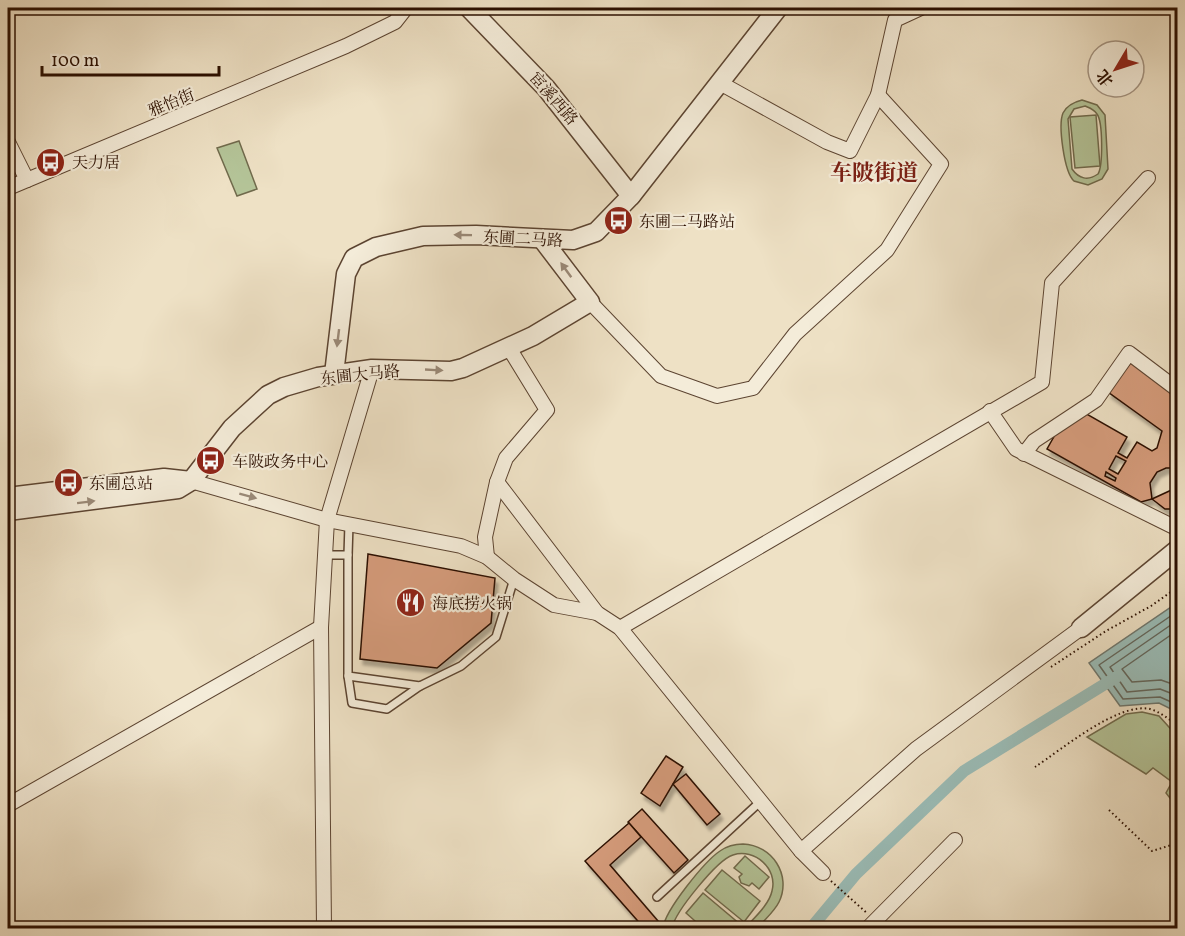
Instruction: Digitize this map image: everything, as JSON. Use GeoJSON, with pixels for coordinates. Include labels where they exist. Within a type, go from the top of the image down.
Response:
{"type":"FeatureCollection","features":[{"type":"Feature","properties":{"kind":"street","name":"雅怡街"},"geometry":{"type":"LineString","coordinates":[[8,188],[346,46],[395,22],[406,8]]}},
{"type":"Feature","properties":{"kind":"street","name":"宦溪西路"},"geometry":{"type":"LineString","coordinates":[[469,8],[561,105],[631,196]]}},
{"type":"Feature","properties":{"kind":"street","name":"东圃二马路"},"geometry":{"type":"LineString","coordinates":[[334,374],[346,274],[349,265],[363,252],[408,239],[441,235],[573,240],[586,238],[605,225],[631,196],[778,8]]}},
{"type":"Feature","properties":{"kind":"street"},"geometry":{"type":"LineString","coordinates":[[720,83],[827,142],[849,151],[878,95],[894,20],[921,8]]}},
{"type":"Feature","properties":{"kind":"street"},"geometry":{"type":"LineString","coordinates":[[542,238],[590,302],[661,376],[717,396],[753,388],[795,334],[887,250],[941,164],[878,95]]}},
{"type":"Feature","properties":{"kind":"street"},"geometry":{"type":"LineString","coordinates":[[8,142],[27,180]]}},
{"type":"Feature","properties":{"kind":"street"},"geometry":{"type":"LineString","coordinates":[[620,628],[1042,382],[1052,283],[1148,177]]}},
{"type":"Feature","properties":{"kind":"street","name":"东圃大马路"},"geometry":{"type":"LineString","coordinates":[[191,481],[219,442],[268,395],[298,382],[372,369],[452,371],[510,348],[590,302]]}},
{"type":"Feature","properties":{"kind":"street"},"geometry":{"type":"LineString","coordinates":[[487,557],[485,537],[497,482],[506,458],[547,410],[510,348]]}},
{"type":"Feature","properties":{"kind":"street"},"geometry":{"type":"LineString","coordinates":[[1024,453],[1034,441],[1096,400],[1129,353],[1178,390]]}},
{"type":"Feature","properties":{"kind":"street"},"geometry":{"type":"LineString","coordinates":[[324,928],[321,627],[327,519],[372,369]]}},
{"type":"Feature","properties":{"kind":"street"},"geometry":{"type":"LineString","coordinates":[[990,411],[1016,450],[1178,529]]}},
{"type":"Feature","properties":{"kind":"street"},"geometry":{"type":"LineString","coordinates":[[8,497],[164,478],[191,481],[327,519],[461,546],[487,557],[514,579],[554,605],[597,613]]}},
{"type":"Feature","properties":{"kind":"street"},"geometry":{"type":"LineString","coordinates":[[8,511],[165,492],[178,489],[191,481]]}},
{"type":"Feature","properties":{"kind":"street"},"geometry":{"type":"LineString","coordinates":[[497,482],[597,613],[620,628],[801,851],[823,873]]}},
{"type":"Feature","properties":{"kind":"street"},"geometry":{"type":"LineString","coordinates":[[801,851],[916,749],[1081,628],[1178,549]]}},
{"type":"Feature","properties":{"kind":"street"},"geometry":{"type":"LineString","coordinates":[[8,805],[321,627]]}},
{"type":"Feature","properties":{"kind":"street"},"geometry":{"type":"LineString","coordinates":[[868,928],[955,840]]}},
{"type":"Feature","properties":{"kind":"lane"},"geometry":{"type":"LineString","coordinates":[[349,524],[348,676],[352,703],[387,709],[420,686],[461,666],[496,637],[514,579]]}},
{"type":"Feature","properties":{"kind":"lane"},"geometry":{"type":"LineString","coordinates":[[325,555],[348,555]]}},
{"type":"Feature","properties":{"kind":"lane"},"geometry":{"type":"LineString","coordinates":[[348,676],[420,686]]}},
{"type":"Feature","properties":{"kind":"lane"},"geometry":{"type":"LineString","coordinates":[[657,897],[761,801]]}},
{"type":"Feature","properties":{"kind":"path"},"geometry":{"type":"LineString","coordinates":[[1044,671],[1178,587]]}},
{"type":"Feature","properties":{"kind":"path"},"geometry":{"type":"LineString","coordinates":[[1035,767],[1114,716],[1135,709],[1148,709],[1163,715],[1178,726]]}},
{"type":"Feature","properties":{"kind":"path"},"geometry":{"type":"LineString","coordinates":[[1109,810],[1152,852],[1178,843]]}},
{"type":"Feature","properties":{"kind":"path"},"geometry":{"type":"LineString","coordinates":[[823,873],[865,912]]}},
{"type":"Feature","properties":{"kind":"green space"},"geometry":{"type":"Polygon","coordinates":[[[1082,100],[1097,105],[1105,115],[1108,169],[1102,179],[1088,185],[1074,181],[1070,176],[1062,137],[1063,113],[1069,106],[1082,100]],[[1085,106],[1074,109],[1068,119],[1072,169],[1081,177],[1087,178],[1098,174],[1102,144],[1097,114],[1085,106]]]}},
{"type":"Feature","properties":{"kind":"green space"},"geometry":{"type":"Polygon","coordinates":[[[1096,115],[1100,166],[1075,168],[1070,117],[1096,115]]]}},
{"type":"Feature","properties":{"kind":"green space"},"geometry":{"type":"Polygon","coordinates":[[[239,141],[257,189],[237,196],[217,148],[239,141]]]}},
{"type":"Feature","properties":{"kind":"green space"},"geometry":{"type":"Polygon","coordinates":[[[1142,712],[1159,716],[1177,736],[1177,807],[1166,793],[1172,782],[1153,768],[1146,774],[1087,737],[1126,714],[1142,712]]]}},
{"type":"Feature","properties":{"kind":"green space"},"geometry":{"type":"Polygon","coordinates":[[[743,844],[763,850],[771,856],[777,863],[783,882],[779,902],[758,928],[745,928],[768,901],[772,891],[772,875],[763,862],[741,854],[733,855],[717,866],[688,899],[672,928],[663,928],[678,898],[713,856],[725,848],[743,844]]]}},
{"type":"Feature","properties":{"kind":"green space"},"geometry":{"type":"Polygon","coordinates":[[[745,856],[769,877],[759,889],[752,883],[749,886],[741,883],[739,877],[742,874],[734,868],[745,856]]]}},
{"type":"Feature","properties":{"kind":"green space"},"geometry":{"type":"Polygon","coordinates":[[[722,870],[760,901],[744,922],[705,890],[722,870]]]}},
{"type":"Feature","properties":{"kind":"green space"},"geometry":{"type":"Polygon","coordinates":[[[703,893],[741,925],[737,928],[703,928],[686,913],[703,893]]]}},
{"type":"Feature","properties":{"kind":"water"},"geometry":{"type":"Polygon","coordinates":[[[1177,603],[1177,712],[1159,703],[1120,706],[1089,663],[1177,603]]]}},
{"type":"Feature","properties":{"kind":"building"},"geometry":{"type":"Polygon","coordinates":[[[1132,361],[1178,395],[1178,468],[1166,468],[1157,472],[1150,483],[1152,499],[1141,502],[1047,449],[1060,426],[1085,413],[1127,437],[1118,453],[1127,458],[1137,442],[1152,451],[1157,448],[1162,431],[1108,392],[1132,361]],[[1116,456],[1109,469],[1118,474],[1126,461],[1116,456]],[[1106,472],[1105,476],[1115,481],[1116,478],[1106,472]]]}},
{"type":"Feature","properties":{"kind":"building"},"geometry":{"type":"Polygon","coordinates":[[[1178,487],[1178,509],[1165,509],[1152,499],[1178,487]]]}},
{"type":"Feature","properties":{"kind":"building"},"geometry":{"type":"Polygon","coordinates":[[[368,554],[495,578],[491,623],[437,668],[360,659],[368,554]]]}},
{"type":"Feature","properties":{"kind":"building"},"geometry":{"type":"Polygon","coordinates":[[[666,756],[683,767],[660,806],[641,793],[666,756]]]}},
{"type":"Feature","properties":{"kind":"building"},"geometry":{"type":"Polygon","coordinates":[[[686,774],[720,814],[707,825],[673,784],[686,774]]]}},
{"type":"Feature","properties":{"kind":"building"},"geometry":{"type":"Polygon","coordinates":[[[642,809],[688,860],[674,873],[628,822],[642,809]]]}},
{"type":"Feature","properties":{"kind":"building"},"geometry":{"type":"Polygon","coordinates":[[[629,823],[641,837],[610,865],[658,921],[650,928],[644,928],[585,861],[629,823]]]}},
{"type":"Feature","properties":{"kind":"waterway"},"geometry":{"type":"LineString","coordinates":[[811,928],[856,874],[964,771],[1118,676]]}},
{"type":"Feature","properties":{"kind":"place","name":"天力居"},"geometry":{"type":"Point","coordinates":[51,162]}},
{"type":"Feature","properties":{"kind":"place","name":"东圃二马路站"},"geometry":{"type":"Point","coordinates":[618,221]}},
{"type":"Feature","properties":{"kind":"place","name":"车陂政务中心"},"geometry":{"type":"Point","coordinates":[211,461]}},
{"type":"Feature","properties":{"kind":"place","name":"东圃总站"},"geometry":{"type":"Point","coordinates":[68,483]}},
{"type":"Feature","properties":{"kind":"place","name":"海底捞火锅"},"geometry":{"type":"Point","coordinates":[411,603]}},
{"type":"Feature","properties":{"kind":"district","name":"车陂街道"},"geometry":{"type":"Point","coordinates":[874,172]}}]}
